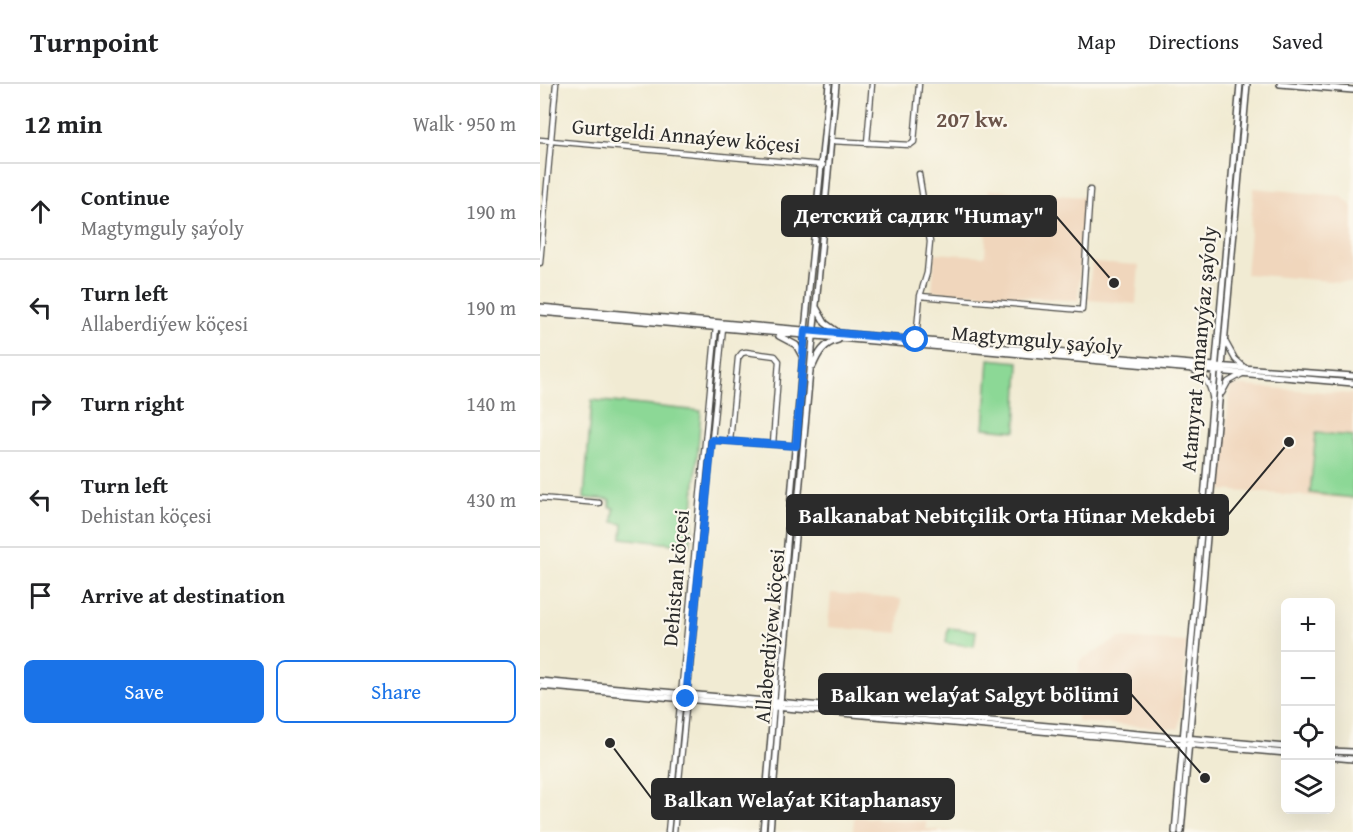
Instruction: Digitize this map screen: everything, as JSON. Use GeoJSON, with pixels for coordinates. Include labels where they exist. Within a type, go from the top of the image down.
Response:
{"type":"FeatureCollection","features":[{"type":"Feature","properties":{"kind":"street"},"geometry":{"type":"LineString","coordinates":[[540,262],[556,84]]}},
{"type":"Feature","properties":{"kind":"street","name":"Allaberdiýew köçesi"},"geometry":{"type":"LineString","coordinates":[[770,832],[796,446],[829,84]]}},
{"type":"Feature","properties":{"kind":"street","name":"Allaberdiýew köçesi"},"geometry":{"type":"LineString","coordinates":[[763,832],[809,382],[836,84]]}},
{"type":"Feature","properties":{"kind":"street"},"geometry":{"type":"LineString","coordinates":[[867,143],[872,84]]}},
{"type":"Feature","properties":{"kind":"street"},"geometry":{"type":"LineString","coordinates":[[831,141],[904,146],[914,142],[919,84]]}},
{"type":"Feature","properties":{"kind":"street","name":"Atamyrat Annanyýaz şaýoly"},"geometry":{"type":"LineString","coordinates":[[1181,832],[1214,369],[1240,84]]}},
{"type":"Feature","properties":{"kind":"street","name":"Atamyrat Annanyýaz şaýoly"},"geometry":{"type":"LineString","coordinates":[[1175,832],[1220,398],[1247,84]]}},
{"type":"Feature","properties":{"kind":"street"},"geometry":{"type":"LineString","coordinates":[[1280,84],[1353,90]]}},
{"type":"Feature","properties":{"kind":"street","name":"Gurtgeldi Annaýew köçesi"},"geometry":{"type":"LineString","coordinates":[[540,140],[829,165]]}},
{"type":"Feature","properties":{"kind":"street"},"geometry":{"type":"LineString","coordinates":[[916,340],[920,296],[927,273],[930,242],[919,174]]}},
{"type":"Feature","properties":{"kind":"street"},"geometry":{"type":"LineString","coordinates":[[920,296],[1082,310],[1090,190]]}},
{"type":"Feature","properties":{"kind":"street"},"geometry":{"type":"LineString","coordinates":[[816,305],[825,323],[841,333]]}},
{"type":"Feature","properties":{"kind":"street","name":"Magtymguly şaýoly"},"geometry":{"type":"LineString","coordinates":[[540,309],[1193,370],[1214,369]]}},
{"type":"Feature","properties":{"kind":"street","name":"Magtymguly şaýoly"},"geometry":{"type":"LineString","coordinates":[[540,309],[766,332],[805,333]]}},
{"type":"Feature","properties":{"kind":"street","name":"Dehistan köçesi"},"geometry":{"type":"LineString","coordinates":[[674,832],[716,327]]}},
{"type":"Feature","properties":{"kind":"street","name":"Dehistan köçesi"},"geometry":{"type":"LineString","coordinates":[[668,832],[723,327]]}},
{"type":"Feature","properties":{"kind":"street"},"geometry":{"type":"LineString","coordinates":[[766,332],[792,342],[801,351],[803,360]]}},
{"type":"Feature","properties":{"kind":"street","name":"Magtymguly şaýoly"},"geometry":{"type":"LineString","coordinates":[[813,334],[841,333],[1222,370],[1353,376]]}},
{"type":"Feature","properties":{"kind":"street"},"geometry":{"type":"LineString","coordinates":[[809,382],[813,365],[825,346],[830,342],[847,339]]}},
{"type":"Feature","properties":{"kind":"street"},"geometry":{"type":"LineString","coordinates":[[1220,398],[1224,386],[1244,371],[1225,341]]}},
{"type":"Feature","properties":{"kind":"street"},"geometry":{"type":"LineString","coordinates":[[730,441],[738,358],[742,352],[746,352],[775,356],[779,361],[773,444]]}},
{"type":"Feature","properties":{"kind":"street"},"geometry":{"type":"LineString","coordinates":[[1193,370],[1204,377],[1212,396]]}},
{"type":"Feature","properties":{"kind":"street","name":"Magtymguly şaýoly"},"geometry":{"type":"LineString","coordinates":[[1244,371],[1353,383]]}},
{"type":"Feature","properties":{"kind":"street"},"geometry":{"type":"LineString","coordinates":[[712,440],[796,446]]}},
{"type":"Feature","properties":{"kind":"street"},"geometry":{"type":"LineString","coordinates":[[540,498],[599,503]]}},
{"type":"Feature","properties":{"kind":"street"},"geometry":{"type":"LineString","coordinates":[[540,681],[684,697]]}},
{"type":"Feature","properties":{"kind":"street"},"geometry":{"type":"LineString","coordinates":[[540,686],[974,718],[1281,752]]}},
{"type":"Feature","properties":{"kind":"street"},"geometry":{"type":"LineString","coordinates":[[1186,742],[1281,747]]}},
{"type":"Feature","properties":{"kind":"street"},"geometry":{"type":"LineString","coordinates":[[1335,751],[1353,753]]}},
{"type":"Feature","properties":{"kind":"street"},"geometry":{"type":"LineString","coordinates":[[1335,757],[1353,759]]}},
{"type":"Feature","properties":{"kind":"shaded area"},"geometry":{"type":"Polygon","coordinates":[[[1254,188],[1341,196],[1353,207],[1353,283],[1246,274],[1254,188]]]}},
{"type":"Feature","properties":{"kind":"shaded area"},"geometry":{"type":"Polygon","coordinates":[[[989,190],[1085,197],[1078,301],[932,291],[935,253],[985,256],[989,190]]]}},
{"type":"Feature","properties":{"kind":"shaded area"},"geometry":{"type":"Polygon","coordinates":[[[1092,262],[1139,265],[1136,304],[1088,300],[1092,262]]]}},
{"type":"Feature","properties":{"kind":"shaded area"},"geometry":{"type":"Polygon","coordinates":[[[1230,385],[1353,394],[1353,499],[1221,490],[1230,385]]]}},
{"type":"Feature","properties":{"kind":"shaded area"},"geometry":{"type":"Polygon","coordinates":[[[831,593],[901,599],[898,633],[828,627],[831,593]]]}},
{"type":"Feature","properties":{"kind":"shaded area"},"geometry":{"type":"Polygon","coordinates":[[[1119,638],[1187,642],[1179,729],[1077,722],[1079,661],[1119,638]]]}},
{"type":"Feature","properties":{"kind":"shaded area"},"geometry":{"type":"Polygon","coordinates":[[[854,817],[926,822],[926,829],[954,832],[853,832],[854,817]]]}},
{"type":"Feature","properties":{"kind":"green space"},"geometry":{"type":"Polygon","coordinates":[[[989,359],[1019,362],[1016,431],[984,428],[989,359]]]}},
{"type":"Feature","properties":{"kind":"green space"},"geometry":{"type":"Polygon","coordinates":[[[592,400],[701,411],[690,546],[622,538],[623,524],[613,522],[614,508],[610,507],[610,500],[584,498],[592,400]]]}},
{"type":"Feature","properties":{"kind":"green space"},"geometry":{"type":"Polygon","coordinates":[[[1316,433],[1353,436],[1353,498],[1310,493],[1316,433]]]}},
{"type":"Feature","properties":{"kind":"green space"},"geometry":{"type":"Polygon","coordinates":[[[948,628],[976,631],[974,646],[946,643],[948,628]]]}},
{"type":"Feature","properties":{"kind":"place","name":"Детский садик \"Humay\""},"geometry":{"type":"Point","coordinates":[1114,283]}},
{"type":"Feature","properties":{"kind":"place","name":"Balkanabat Nebitçilik Orta Hünar Mekdebi"},"geometry":{"type":"Point","coordinates":[1289,442]}},
{"type":"Feature","properties":{"kind":"place","name":"Balkan Welaýat Kitaphanasy"},"geometry":{"type":"Point","coordinates":[610,743]}},
{"type":"Feature","properties":{"kind":"place","name":"Balkan welaýat Salgyt bölümi"},"geometry":{"type":"Point","coordinates":[1205,778]}},
{"type":"Feature","properties":{"kind":"district","name":"207 kw."},"geometry":{"type":"Point","coordinates":[972,119]}},
{"type":"Feature","properties":{"kind":"route"},"geometry":{"type":"LineString","coordinates":[[686,699],[712,440],[796,446],[805,330],[916,340]]}}]}
